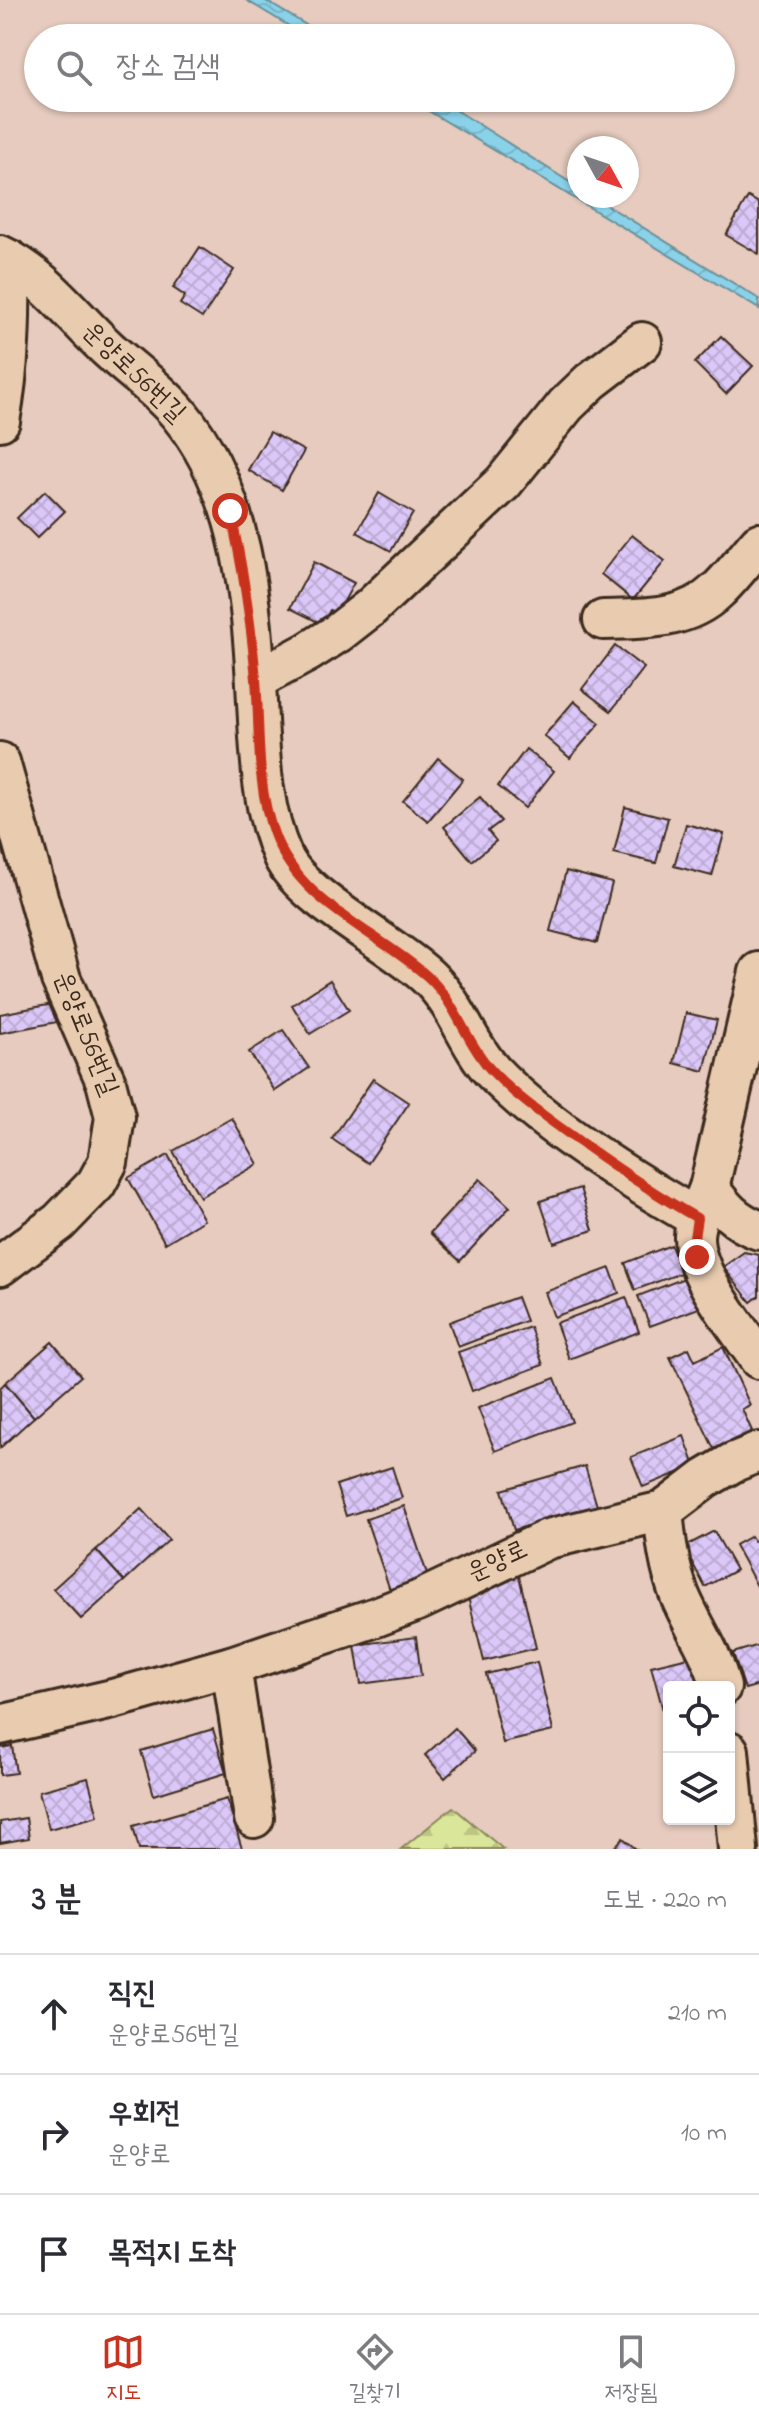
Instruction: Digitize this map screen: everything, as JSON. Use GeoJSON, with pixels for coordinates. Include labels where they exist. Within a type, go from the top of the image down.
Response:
{"type":"FeatureCollection","features":[{"type":"Feature","properties":{"kind":"street","name":"운양로56번길"},"geometry":{"type":"LineString","coordinates":[[0,421],[12,320],[5,258]]}},
{"type":"Feature","properties":{"kind":"street","name":"운양로56번길"},"geometry":{"type":"LineString","coordinates":[[5,258],[46,286],[177,411],[216,470],[230,511],[245,576],[264,791],[273,831],[285,861],[326,902],[426,975],[444,993],[490,1069],[554,1124],[651,1192],[726,1211],[746,1226],[759,1230]]}},
{"type":"Feature","properties":{"kind":"street"},"geometry":{"type":"LineString","coordinates":[[256,680],[328,640],[370,608],[503,483],[583,389],[642,342]]}},
{"type":"Feature","properties":{"kind":"street"},"geometry":{"type":"LineString","coordinates":[[603,620],[658,619],[701,604],[718,590],[759,543]]}},
{"type":"Feature","properties":{"kind":"street","name":"운양로56번길"},"geometry":{"type":"LineString","coordinates":[[0,762],[61,979],[106,1082],[115,1117],[108,1162],[96,1184],[59,1222],[0,1266]]}},
{"type":"Feature","properties":{"kind":"street"},"geometry":{"type":"LineString","coordinates":[[759,972],[694,1238],[697,1257],[706,1277],[759,1359]]}},
{"type":"Feature","properties":{"kind":"street","name":"운양로"},"geometry":{"type":"LineString","coordinates":[[0,1725],[113,1699],[231,1666],[420,1600],[548,1539],[663,1511],[705,1479],[732,1463],[759,1453]]}},
{"type":"Feature","properties":{"kind":"street"},"geometry":{"type":"LineString","coordinates":[[663,1511],[668,1560],[681,1597],[717,1669],[720,1681]]}},
{"type":"Feature","properties":{"kind":"street"},"geometry":{"type":"LineString","coordinates":[[231,1666],[254,1818]]}},
{"type":"Feature","properties":{"kind":"street"},"geometry":{"type":"LineString","coordinates":[[729,1753],[738,1849]]}},
{"type":"Feature","properties":{"kind":"green space"},"geometry":{"type":"Polygon","coordinates":[[[453,1807],[503,1849],[401,1849],[453,1807]]]}},
{"type":"Feature","properties":{"kind":"water"},"geometry":{"type":"Polygon","coordinates":[[[246,0],[264,0],[304,24],[286,24],[246,0]]]}},
{"type":"Feature","properties":{"kind":"water"},"geometry":{"type":"Polygon","coordinates":[[[430,112],[459,112],[567,180],[567,194],[430,112]]]}},
{"type":"Feature","properties":{"kind":"water"},"geometry":{"type":"Polygon","coordinates":[[[591,208],[611,208],[759,299],[759,309],[591,208]]]}},
{"type":"Feature","properties":{"kind":"building"},"geometry":{"type":"Polygon","coordinates":[[[748,197],[759,203],[759,254],[726,235],[748,197]]]}},
{"type":"Feature","properties":{"kind":"building"},"geometry":{"type":"Polygon","coordinates":[[[200,247],[234,270],[202,318],[180,304],[185,296],[173,288],[200,247]]]}},
{"type":"Feature","properties":{"kind":"building"},"geometry":{"type":"Polygon","coordinates":[[[721,336],[753,366],[726,394],[695,363],[721,336]]]}},
{"type":"Feature","properties":{"kind":"building"},"geometry":{"type":"Polygon","coordinates":[[[270,432],[304,451],[282,490],[248,470],[270,432]]]}},
{"type":"Feature","properties":{"kind":"building"},"geometry":{"type":"Polygon","coordinates":[[[45,491],[65,511],[37,538],[17,518],[45,491]]]}},
{"type":"Feature","properties":{"kind":"building"},"geometry":{"type":"Polygon","coordinates":[[[379,493],[413,513],[391,551],[357,532],[379,493]]]}},
{"type":"Feature","properties":{"kind":"building"},"geometry":{"type":"Polygon","coordinates":[[[632,535],[665,561],[633,600],[601,574],[632,535]]]}},
{"type":"Feature","properties":{"kind":"building"},"geometry":{"type":"Polygon","coordinates":[[[314,562],[354,583],[337,614],[330,610],[322,624],[290,608],[314,562]]]}},
{"type":"Feature","properties":{"kind":"building"},"geometry":{"type":"Polygon","coordinates":[[[615,646],[644,668],[611,711],[582,689],[615,646]]]}},
{"type":"Feature","properties":{"kind":"building"},"geometry":{"type":"Polygon","coordinates":[[[574,701],[600,723],[570,758],[544,736],[574,701]]]}},
{"type":"Feature","properties":{"kind":"building"},"geometry":{"type":"Polygon","coordinates":[[[526,749],[554,771],[525,808],[498,786],[526,749]]]}},
{"type":"Feature","properties":{"kind":"building"},"geometry":{"type":"Polygon","coordinates":[[[438,758],[463,779],[428,821],[403,801],[438,758]]]}},
{"type":"Feature","properties":{"kind":"building"},"geometry":{"type":"Polygon","coordinates":[[[480,797],[501,821],[488,831],[496,841],[472,861],[444,827],[480,797]]]}},
{"type":"Feature","properties":{"kind":"building"},"geometry":{"type":"Polygon","coordinates":[[[625,807],[668,818],[656,863],[614,853],[625,807]]]}},
{"type":"Feature","properties":{"kind":"building"},"geometry":{"type":"Polygon","coordinates":[[[686,824],[724,834],[712,876],[674,866],[686,824]]]}},
{"type":"Feature","properties":{"kind":"building"},"geometry":{"type":"Polygon","coordinates":[[[566,871],[612,883],[597,943],[550,931],[566,871]]]}},
{"type":"Feature","properties":{"kind":"building"},"geometry":{"type":"Polygon","coordinates":[[[330,980],[349,1010],[310,1034],[292,1005],[330,980]]]}},
{"type":"Feature","properties":{"kind":"building"},"geometry":{"type":"Polygon","coordinates":[[[53,1004],[57,1022],[0,1033],[0,1014],[53,1004]]]}},
{"type":"Feature","properties":{"kind":"building"},"geometry":{"type":"Polygon","coordinates":[[[686,1013],[717,1020],[704,1071],[674,1063],[686,1013]]]}},
{"type":"Feature","properties":{"kind":"building"},"geometry":{"type":"Polygon","coordinates":[[[283,1030],[309,1068],[275,1091],[249,1052],[283,1030]]]}},
{"type":"Feature","properties":{"kind":"building"},"geometry":{"type":"Polygon","coordinates":[[[373,1079],[409,1103],[368,1163],[332,1139],[373,1079]]]}},
{"type":"Feature","properties":{"kind":"building"},"geometry":{"type":"Polygon","coordinates":[[[232,1118],[258,1164],[200,1197],[173,1151],[232,1118]]]}},
{"type":"Feature","properties":{"kind":"building"},"geometry":{"type":"Polygon","coordinates":[[[168,1155],[204,1220],[165,1243],[128,1178],[168,1155]]]}},
{"type":"Feature","properties":{"kind":"building"},"geometry":{"type":"Polygon","coordinates":[[[480,1179],[510,1207],[460,1261],[430,1233],[480,1179]]]}},
{"type":"Feature","properties":{"kind":"building"},"geometry":{"type":"Polygon","coordinates":[[[580,1188],[593,1230],[554,1243],[540,1201],[580,1188]]]}},
{"type":"Feature","properties":{"kind":"building"},"geometry":{"type":"Polygon","coordinates":[[[671,1245],[681,1273],[635,1290],[625,1263],[671,1245]]]}},
{"type":"Feature","properties":{"kind":"building"},"geometry":{"type":"Polygon","coordinates":[[[744,1252],[759,1255],[759,1296],[751,1302],[723,1267],[744,1252]]]}},
{"type":"Feature","properties":{"kind":"building"},"geometry":{"type":"Polygon","coordinates":[[[610,1268],[619,1293],[554,1317],[545,1292],[610,1268]]]}},
{"type":"Feature","properties":{"kind":"building"},"geometry":{"type":"Polygon","coordinates":[[[687,1277],[699,1308],[650,1326],[638,1296],[687,1277]]]}},
{"type":"Feature","properties":{"kind":"building"},"geometry":{"type":"Polygon","coordinates":[[[517,1297],[526,1321],[458,1347],[449,1322],[517,1297]]]}},
{"type":"Feature","properties":{"kind":"building"},"geometry":{"type":"Polygon","coordinates":[[[626,1297],[639,1332],[569,1359],[556,1323],[626,1297]]]}},
{"type":"Feature","properties":{"kind":"building"},"geometry":{"type":"Polygon","coordinates":[[[530,1327],[543,1365],[472,1391],[458,1352],[530,1327]]]}},
{"type":"Feature","properties":{"kind":"building"},"geometry":{"type":"Polygon","coordinates":[[[52,1342],[81,1376],[34,1417],[5,1383],[52,1342]]]}},
{"type":"Feature","properties":{"kind":"building"},"geometry":{"type":"Polygon","coordinates":[[[723,1347],[750,1405],[742,1409],[752,1431],[714,1449],[670,1357],[689,1348],[695,1361],[723,1347]]]}},
{"type":"Feature","properties":{"kind":"building"},"geometry":{"type":"Polygon","coordinates":[[[555,1378],[572,1422],[495,1451],[478,1408],[555,1378]]]}},
{"type":"Feature","properties":{"kind":"building"},"geometry":{"type":"Polygon","coordinates":[[[5,1383],[34,1417],[0,1448],[0,1388],[5,1383]]]}},
{"type":"Feature","properties":{"kind":"building"},"geometry":{"type":"Polygon","coordinates":[[[684,1436],[695,1466],[643,1487],[631,1457],[684,1436]]]}},
{"type":"Feature","properties":{"kind":"building"},"geometry":{"type":"Polygon","coordinates":[[[585,1466],[597,1506],[514,1530],[502,1490],[585,1466]]]}},
{"type":"Feature","properties":{"kind":"building"},"geometry":{"type":"Polygon","coordinates":[[[392,1467],[402,1498],[346,1516],[336,1485],[392,1467]]]}},
{"type":"Feature","properties":{"kind":"building"},"geometry":{"type":"Polygon","coordinates":[[[404,1506],[429,1580],[391,1593],[366,1519],[404,1506]]]}},
{"type":"Feature","properties":{"kind":"building"},"geometry":{"type":"Polygon","coordinates":[[[141,1509],[169,1540],[124,1581],[96,1550],[141,1509]]]}},
{"type":"Feature","properties":{"kind":"building"},"geometry":{"type":"Polygon","coordinates":[[[714,1531],[736,1570],[705,1587],[684,1547],[714,1531]]]}},
{"type":"Feature","properties":{"kind":"building"},"geometry":{"type":"Polygon","coordinates":[[[751,1536],[754,1541],[759,1538],[758,1588],[735,1545],[751,1536]]]}},
{"type":"Feature","properties":{"kind":"building"},"geometry":{"type":"Polygon","coordinates":[[[96,1550],[124,1581],[81,1619],[53,1589],[96,1550]]]}},
{"type":"Feature","properties":{"kind":"building"},"geometry":{"type":"Polygon","coordinates":[[[519,1576],[536,1648],[484,1661],[466,1589],[519,1576]]]}},
{"type":"Feature","properties":{"kind":"building"},"geometry":{"type":"Polygon","coordinates":[[[416,1637],[421,1676],[361,1684],[355,1645],[416,1637]]]}},
{"type":"Feature","properties":{"kind":"building"},"geometry":{"type":"Polygon","coordinates":[[[759,1645],[759,1685],[745,1689],[733,1653],[759,1645]]]}},
{"type":"Feature","properties":{"kind":"building"},"geometry":{"type":"Polygon","coordinates":[[[693,1656],[699,1681],[663,1681],[663,1710],[651,1666],[693,1656]]]}},
{"type":"Feature","properties":{"kind":"building"},"geometry":{"type":"Polygon","coordinates":[[[537,1662],[553,1731],[503,1743],[486,1674],[537,1662]]]}},
{"type":"Feature","properties":{"kind":"building"},"geometry":{"type":"Polygon","coordinates":[[[455,1728],[475,1751],[445,1778],[425,1755],[455,1728]]]}},
{"type":"Feature","properties":{"kind":"building"},"geometry":{"type":"Polygon","coordinates":[[[213,1729],[226,1773],[154,1795],[141,1751],[213,1729]]]}},
{"type":"Feature","properties":{"kind":"building"},"geometry":{"type":"Polygon","coordinates":[[[12,1746],[16,1773],[0,1775],[0,1748],[12,1746]]]}},
{"type":"Feature","properties":{"kind":"building"},"geometry":{"type":"Polygon","coordinates":[[[88,1778],[98,1816],[49,1829],[39,1791],[88,1778]]]}},
{"type":"Feature","properties":{"kind":"building"},"geometry":{"type":"Polygon","coordinates":[[[227,1799],[242,1849],[139,1849],[133,1826],[227,1799]]]}},
{"type":"Feature","properties":{"kind":"building"},"geometry":{"type":"Polygon","coordinates":[[[26,1818],[29,1838],[0,1843],[0,1822],[26,1818]]]}},
{"type":"Feature","properties":{"kind":"building"},"geometry":{"type":"Polygon","coordinates":[[[623,1838],[636,1849],[613,1849],[623,1838]]]}},
{"type":"Feature","properties":{"kind":"route"},"geometry":{"type":"LineString","coordinates":[[230,511],[245,576],[264,791],[273,831],[285,861],[326,902],[426,975],[444,993],[490,1069],[515,1092],[554,1124],[651,1192],[697,1218],[694,1238],[697,1257]]}}]}
